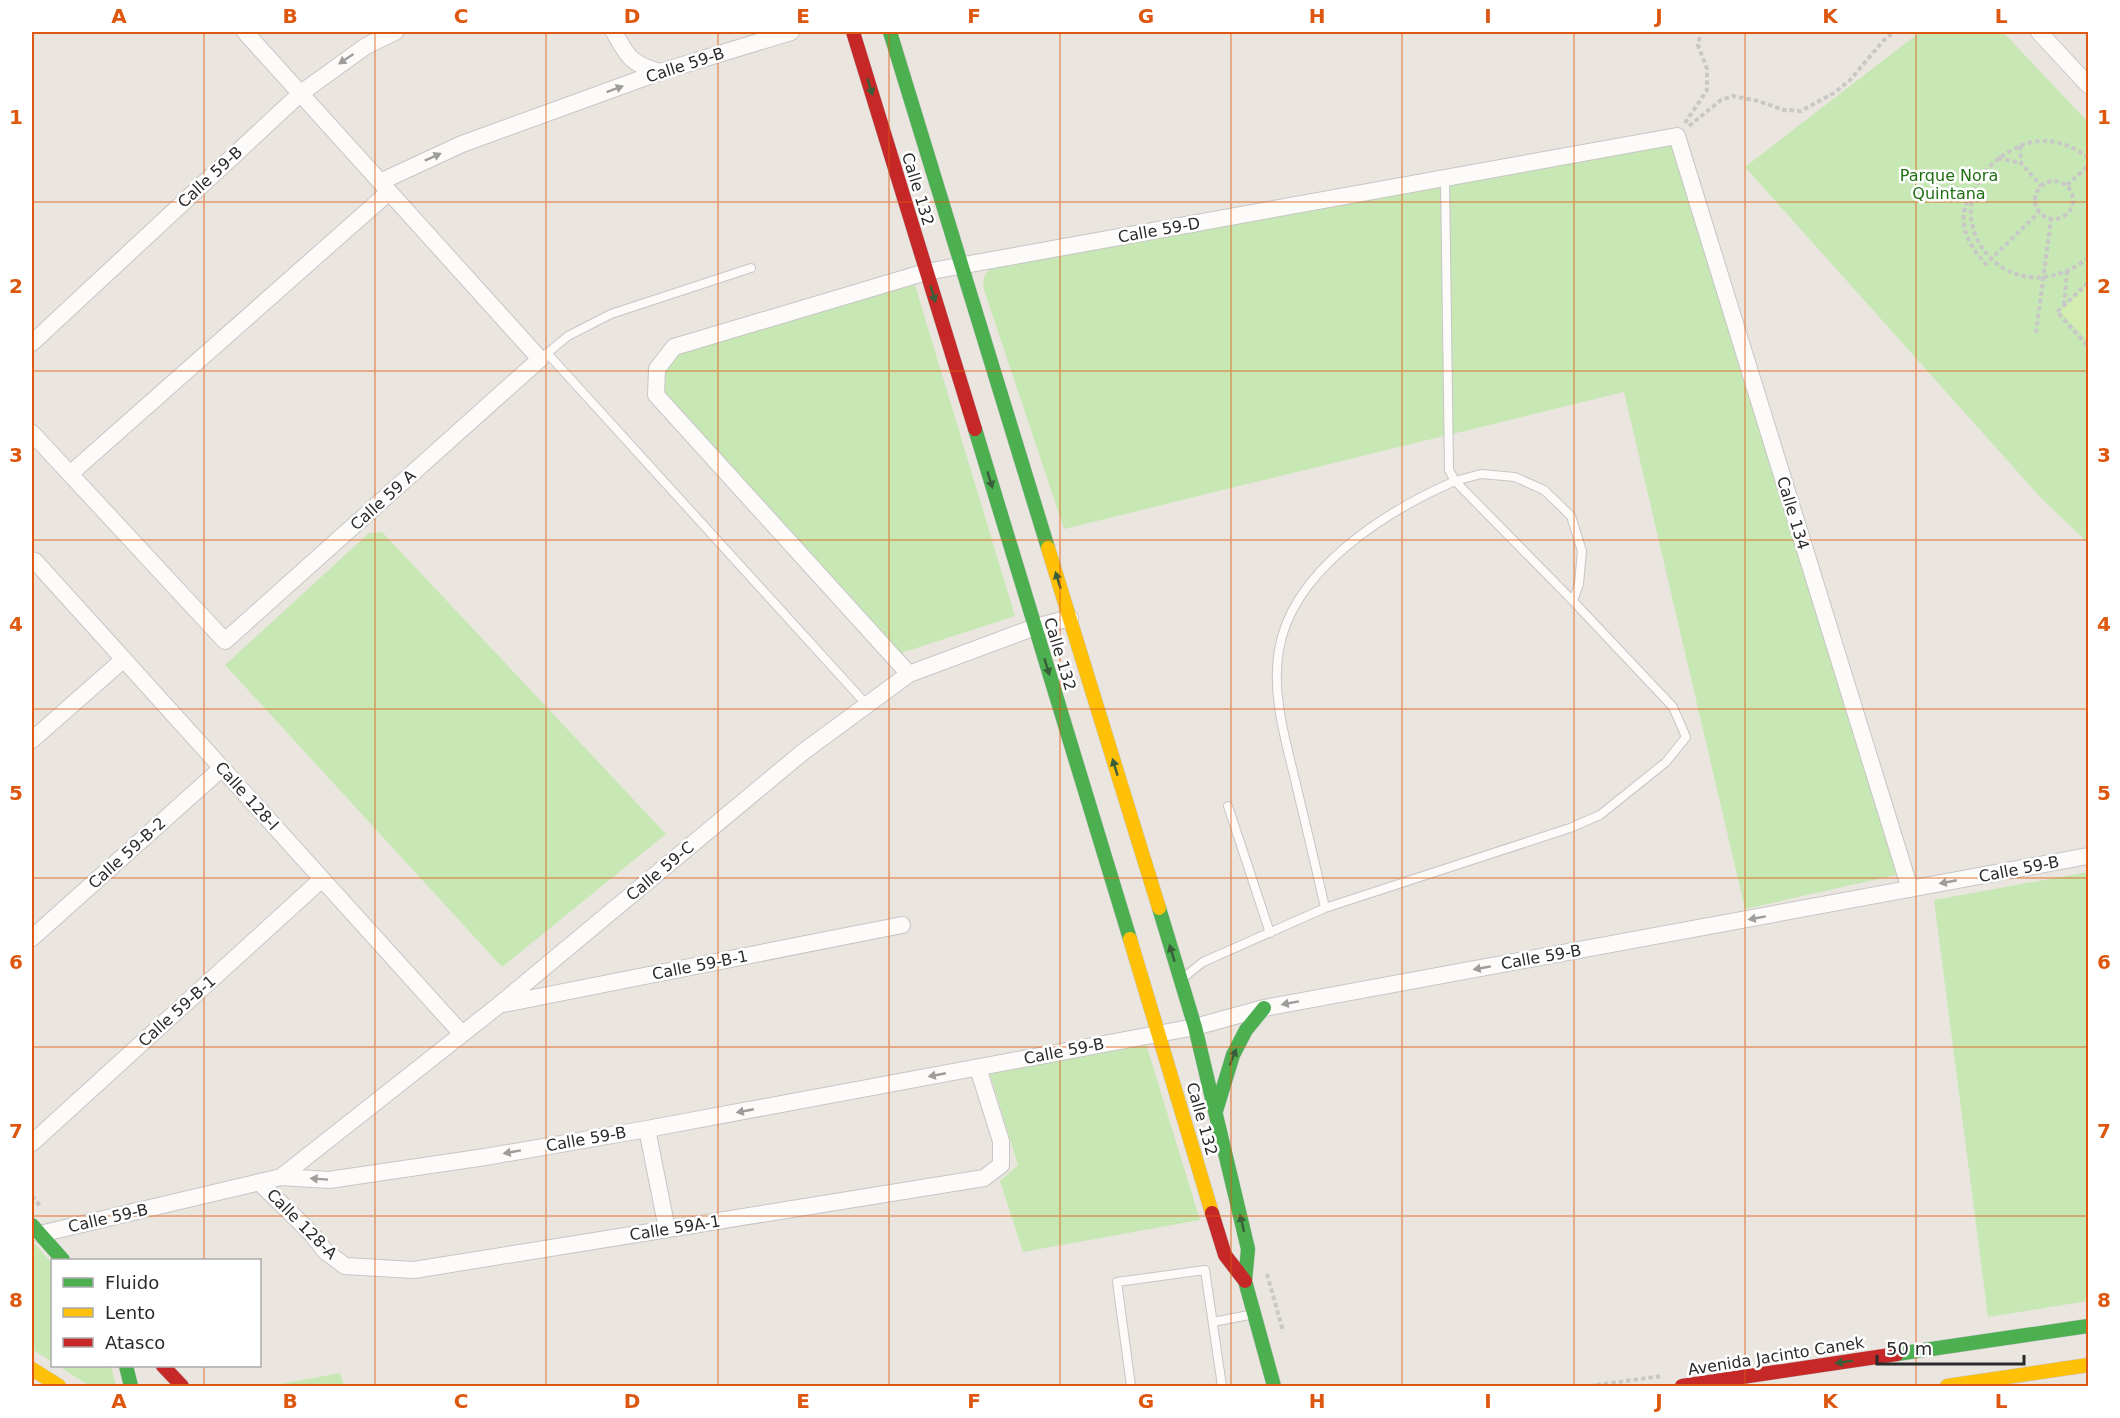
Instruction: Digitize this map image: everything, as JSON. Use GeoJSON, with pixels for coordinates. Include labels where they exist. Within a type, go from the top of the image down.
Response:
{"type":"FeatureCollection","features":[{"type":"Feature","properties":{"kind":"street"},"geometry":{"type":"LineString","coordinates":[[245,32],[384,187],[544,356]]}},
{"type":"Feature","properties":{"kind":"street"},"geometry":{"type":"LineString","coordinates":[[301,93],[366,46],[395,32]]}},
{"type":"Feature","properties":{"kind":"street"},"geometry":{"type":"LineString","coordinates":[[614,32],[623,50],[641,67],[660,72]]}},
{"type":"Feature","properties":{"kind":"street","name":"Calle 59-B"},"geometry":{"type":"LineString","coordinates":[[70,474],[384,187],[462,144],[660,72],[791,32]]}},
{"type":"Feature","properties":{"kind":"street","name":"Calle 132"},"geometry":{"type":"LineString","coordinates":[[853,32],[1225,1255],[1245,1281],[1274,1386]]}},
{"type":"Feature","properties":{"kind":"street","name":"Calle 132"},"geometry":{"type":"LineString","coordinates":[[890,32],[1195,1027],[1248,1249],[1245,1281]]}},
{"type":"Feature","properties":{"kind":"street"},"geometry":{"type":"LineString","coordinates":[[2039,32],[2088,85]]}},
{"type":"Feature","properties":{"kind":"street","name":"Calle 59-B"},"geometry":{"type":"LineString","coordinates":[[32,343],[301,93]]}},
{"type":"Feature","properties":{"kind":"street","name":"Calle 59-D"},"geometry":{"type":"LineString","coordinates":[[909,674],[656,395],[657,369],[674,347],[926,272],[1677,136]]}},
{"type":"Feature","properties":{"kind":"street","name":"Calle 134"},"geometry":{"type":"LineString","coordinates":[[1677,136],[1910,889]]}},
{"type":"Feature","properties":{"kind":"street","name":"Calle 59 A"},"geometry":{"type":"LineString","coordinates":[[70,474],[225,641],[544,356]]}},
{"type":"Feature","properties":{"kind":"street"},"geometry":{"type":"LineString","coordinates":[[32,433],[70,474]]}},
{"type":"Feature","properties":{"kind":"street","name":"Calle 128-I"},"geometry":{"type":"LineString","coordinates":[[32,560],[462,1034]]}},
{"type":"Feature","properties":{"kind":"street","name":"Calle 59-C"},"geometry":{"type":"LineString","coordinates":[[281,1177],[499,1005],[803,752],[909,674],[1035,627],[1070,618]]}},
{"type":"Feature","properties":{"kind":"street"},"geometry":{"type":"LineString","coordinates":[[32,740],[124,659]]}},
{"type":"Feature","properties":{"kind":"street","name":"Calle 59-B-2"},"geometry":{"type":"LineString","coordinates":[[32,938],[222,768]]}},
{"type":"Feature","properties":{"kind":"street","name":"Calle 59-B"},"geometry":{"type":"LineString","coordinates":[[35,1230],[281,1177],[329,1180],[485,1157],[647,1129],[1195,1027],[1264,1008],[2088,856]]}},
{"type":"Feature","properties":{"kind":"street","name":"Calle 59-B-1"},"geometry":{"type":"LineString","coordinates":[[32,1143],[322,879]]}},
{"type":"Feature","properties":{"kind":"street","name":"Calle 59-B-1"},"geometry":{"type":"LineString","coordinates":[[499,1005],[902,925]]}},
{"type":"Feature","properties":{"kind":"street"},"geometry":{"type":"LineString","coordinates":[[1215,1113],[1233,1055],[1246,1030],[1264,1008]]}},
{"type":"Feature","properties":{"kind":"street","name":"Calle 59A-1"},"geometry":{"type":"LineString","coordinates":[[345,1266],[414,1270],[984,1178],[1001,1165],[1001,1141],[978,1068]]}},
{"type":"Feature","properties":{"kind":"street"},"geometry":{"type":"LineString","coordinates":[[647,1129],[667,1229]]}},
{"type":"Feature","properties":{"kind":"street","name":"Calle 128-A"},"geometry":{"type":"LineString","coordinates":[[259,1182],[311,1233],[325,1251],[345,1266]]}},
{"type":"Feature","properties":{"kind":"street"},"geometry":{"type":"LineString","coordinates":[[35,1230],[62,1259]]}},
{"type":"Feature","properties":{"kind":"street","name":"Avenida Jacinto Canek"},"geometry":{"type":"LineString","coordinates":[[1682,1386],[2088,1326]]}},
{"type":"Feature","properties":{"kind":"street"},"geometry":{"type":"LineString","coordinates":[[1947,1386],[2088,1365]]}},
{"type":"Feature","properties":{"kind":"street"},"geometry":{"type":"LineString","coordinates":[[126,1367],[131,1386]]}},
{"type":"Feature","properties":{"kind":"street"},"geometry":{"type":"LineString","coordinates":[[165,1367],[182,1386]]}},
{"type":"Feature","properties":{"kind":"street"},"geometry":{"type":"LineString","coordinates":[[32,1369],[59,1386]]}},
{"type":"Feature","properties":{"kind":"lane"},"geometry":{"type":"LineString","coordinates":[[1181,981],[1203,962],[1326,908],[1590,820],[1600,815],[1666,762],[1686,737],[1673,707],[1455,481],[1449,470],[1445,178]]}},
{"type":"Feature","properties":{"kind":"lane"},"geometry":{"type":"LineString","coordinates":[[751,268],[611,314],[568,336],[544,356],[867,705]]}},
{"type":"Feature","properties":{"kind":"lane"},"geometry":{"type":"LineString","coordinates":[[1326,908],[1284,732],[1278,686],[1278,652],[1286,622],[1308,586],[1328,562],[1358,538],[1399,511],[1455,481],[1481,474],[1515,477],[1544,490],[1572,516],[1582,551],[1579,584],[1573,601]]}},
{"type":"Feature","properties":{"kind":"lane"},"geometry":{"type":"LineString","coordinates":[[1228,806],[1270,933]]}},
{"type":"Feature","properties":{"kind":"lane"},"geometry":{"type":"LineString","coordinates":[[1131,1386],[1117,1282],[1205,1270],[1222,1386]]}},
{"type":"Feature","properties":{"kind":"lane"},"geometry":{"type":"LineString","coordinates":[[1213,1322],[1255,1314]]}},
{"type":"Feature","properties":{"kind":"path"},"geometry":{"type":"LineString","coordinates":[[1677,136],[1707,90],[1707,69],[1698,45],[1701,32]]}},
{"type":"Feature","properties":{"kind":"path"},"geometry":{"type":"LineString","coordinates":[[1677,136],[1721,100],[1733,96],[1784,110],[1802,111],[1815,105],[1850,80],[1883,41],[1894,32]]}},
{"type":"Feature","properties":{"kind":"path"},"geometry":{"type":"LineString","coordinates":[[2039,212],[1986,264],[1966,236],[1963,212],[1981,177],[1998,158],[2028,142],[2048,140],[2066,145],[2088,158]]}},
{"type":"Feature","properties":{"kind":"path"},"geometry":{"type":"LineString","coordinates":[[2020,146],[2021,163]]}},
{"type":"Feature","properties":{"kind":"path"},"geometry":{"type":"LineString","coordinates":[[1998,158],[2021,163],[2042,186]]}},
{"type":"Feature","properties":{"kind":"path"},"geometry":{"type":"LineString","coordinates":[[2066,185],[2088,166]]}},
{"type":"Feature","properties":{"kind":"path"},"geometry":{"type":"LineString","coordinates":[[2054,181],[2066,185],[2073,196],[2072,208],[2063,217],[2051,219],[2039,212],[2035,201],[2042,186],[2054,181]]}},
{"type":"Feature","properties":{"kind":"path"},"geometry":{"type":"LineString","coordinates":[[1972,192],[1970,211],[1974,232],[1992,258],[2012,273],[2028,278],[2059,276],[2088,258]]}},
{"type":"Feature","properties":{"kind":"path"},"geometry":{"type":"LineString","coordinates":[[2036,333],[2051,219]]}},
{"type":"Feature","properties":{"kind":"path"},"geometry":{"type":"LineString","coordinates":[[2064,306],[2067,271]]}},
{"type":"Feature","properties":{"kind":"path"},"geometry":{"type":"LineString","coordinates":[[2088,283],[2057,312],[2088,346]]}},
{"type":"Feature","properties":{"kind":"green space","name":"Parque Nora Quintana"},"geometry":{"type":"Polygon","coordinates":[[[1920,32],[2003,32],[2088,122],[2088,543],[2041,498],[1745,167],[1920,32]]]}},
{"type":"Feature","properties":{"kind":"green space"},"geometry":{"type":"Polygon","coordinates":[[[1677,136],[1905,873],[1745,909],[1624,392],[1064,529],[983,286],[985,276],[995,265],[1677,136]]]}},
{"type":"Feature","properties":{"kind":"green space"},"geometry":{"type":"Polygon","coordinates":[[[2088,284],[2088,341],[2060,311],[2088,284]]]}},
{"type":"Feature","properties":{"kind":"green space"},"geometry":{"type":"Polygon","coordinates":[[[915,285],[1015,616],[892,656],[656,395],[674,347],[915,285]]]}},
{"type":"Feature","properties":{"kind":"green space"},"geometry":{"type":"Polygon","coordinates":[[[382,532],[666,834],[502,967],[225,665],[369,533],[382,532]]]}},
{"type":"Feature","properties":{"kind":"green space"},"geometry":{"type":"Polygon","coordinates":[[[2088,872],[2088,1301],[1988,1317],[1934,900],[2088,872]]]}},
{"type":"Feature","properties":{"kind":"green space"},"geometry":{"type":"Polygon","coordinates":[[[1146,1044],[1200,1220],[1023,1252],[1000,1181],[1018,1165],[989,1071],[1146,1044]]]}},
{"type":"Feature","properties":{"kind":"green space"},"geometry":{"type":"Polygon","coordinates":[[[32,1241],[51,1262],[51,1361],[32,1349],[32,1241]]]}},
{"type":"Feature","properties":{"kind":"green space"},"geometry":{"type":"Polygon","coordinates":[[[60,1367],[111,1367],[116,1386],[90,1386],[60,1367]]]}},
{"type":"Feature","properties":{"kind":"green space"},"geometry":{"type":"Polygon","coordinates":[[[340,1373],[344,1386],[270,1386],[340,1373]]]}},
{"type":"Feature","properties":{"kind":"traffic: fast"},"geometry":{"type":"LineString","coordinates":[[890,32],[1048,548]]}},
{"type":"Feature","properties":{"kind":"traffic: fast"},"geometry":{"type":"LineString","coordinates":[[975,429],[1130,939]]}},
{"type":"Feature","properties":{"kind":"traffic: fast"},"geometry":{"type":"LineString","coordinates":[[1159,908],[1195,1027],[1248,1249],[1245,1281],[1274,1386]]}},
{"type":"Feature","properties":{"kind":"traffic: fast"},"geometry":{"type":"LineString","coordinates":[[1216,1111],[1233,1055],[1246,1030],[1264,1008]]}},
{"type":"Feature","properties":{"kind":"traffic: fast"},"geometry":{"type":"LineString","coordinates":[[32,1225],[62,1259]]}},
{"type":"Feature","properties":{"kind":"traffic: fast"},"geometry":{"type":"LineString","coordinates":[[1897,1354],[2088,1326]]}},
{"type":"Feature","properties":{"kind":"traffic: fast"},"geometry":{"type":"LineString","coordinates":[[126,1367],[131,1386]]}},
{"type":"Feature","properties":{"kind":"traffic: slow"},"geometry":{"type":"LineString","coordinates":[[1048,548],[1159,908]]}},
{"type":"Feature","properties":{"kind":"traffic: slow"},"geometry":{"type":"LineString","coordinates":[[1130,939],[1212,1213]]}},
{"type":"Feature","properties":{"kind":"traffic: slow"},"geometry":{"type":"LineString","coordinates":[[1947,1386],[2088,1365]]}},
{"type":"Feature","properties":{"kind":"traffic: slow"},"geometry":{"type":"LineString","coordinates":[[32,1369],[59,1386]]}},
{"type":"Feature","properties":{"kind":"traffic: jam"},"geometry":{"type":"LineString","coordinates":[[853,32],[975,429]]}},
{"type":"Feature","properties":{"kind":"traffic: jam"},"geometry":{"type":"LineString","coordinates":[[1212,1213],[1225,1255],[1245,1281]]}},
{"type":"Feature","properties":{"kind":"traffic: jam"},"geometry":{"type":"LineString","coordinates":[[1682,1386],[1897,1354]]}},
{"type":"Feature","properties":{"kind":"traffic: jam"},"geometry":{"type":"LineString","coordinates":[[164,1367],[182,1386]]}}]}
